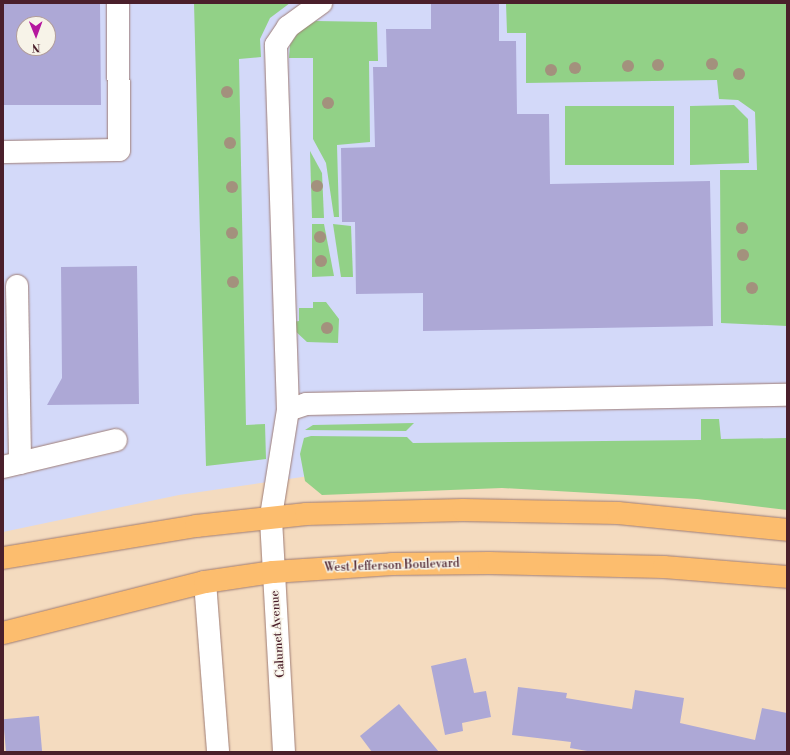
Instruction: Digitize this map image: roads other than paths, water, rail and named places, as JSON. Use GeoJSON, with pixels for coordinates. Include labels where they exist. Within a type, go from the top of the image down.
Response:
{"type":"FeatureCollection","features":[{"type":"Feature","properties":{"kind":"main road"},"geometry":{"type":"LineString","coordinates":[[3,558],[271,516],[463,510],[618,512],[787,530]]}},
{"type":"Feature","properties":{"kind":"main road","name":"West Jefferson Boulevard"},"geometry":{"type":"LineString","coordinates":[[3,633],[205,582],[273,572],[392,564],[489,563],[664,567],[787,577]]}},
{"type":"Feature","properties":{"kind":"street"},"geometry":{"type":"LineString","coordinates":[[3,152],[119,150],[118,3]]}},
{"type":"Feature","properties":{"kind":"street","name":"Calumet Avenue"},"geometry":{"type":"LineString","coordinates":[[284,752],[271,516],[288,410],[276,45],[288,27],[321,3]]}},
{"type":"Feature","properties":{"kind":"street"},"geometry":{"type":"LineString","coordinates":[[17,286],[11,465],[116,440]]}},
{"type":"Feature","properties":{"kind":"street"},"geometry":{"type":"LineString","coordinates":[[288,410],[306,404],[787,395]]}},
{"type":"Feature","properties":{"kind":"street"},"geometry":{"type":"LineString","coordinates":[[205,582],[218,752]]}}]}
